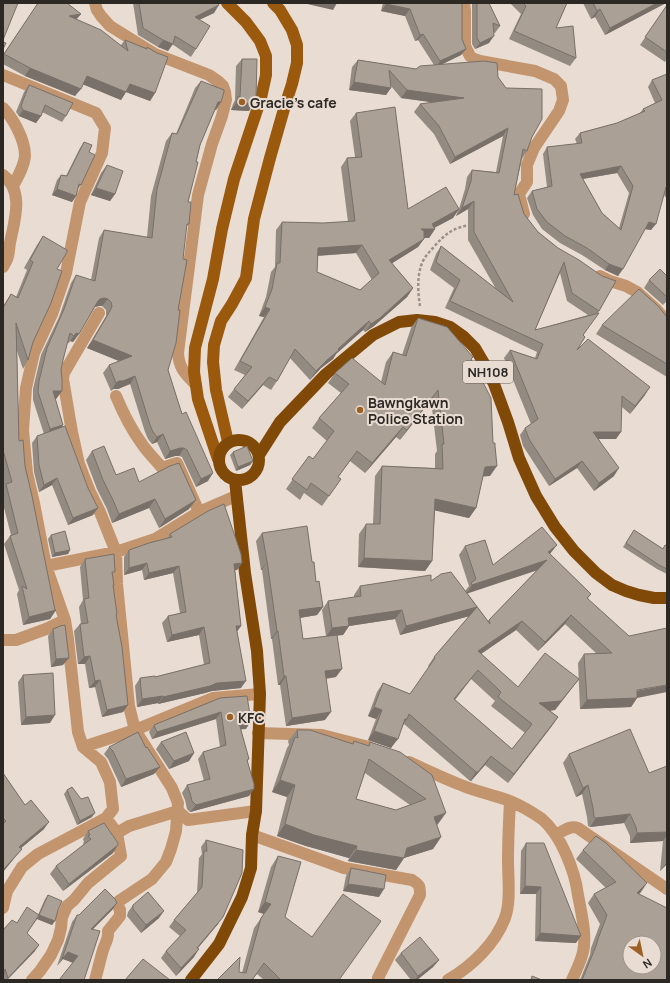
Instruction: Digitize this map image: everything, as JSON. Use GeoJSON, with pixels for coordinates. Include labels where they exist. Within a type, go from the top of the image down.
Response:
{"type":"FeatureCollection","features":[{"type":"Feature","properties":{"kind":"highway","name":"NH108"},"geometry":{"type":"LineString","coordinates":[[235,480],[245,479],[254,474],[258,465],[259,455],[280,422],[326,374],[351,353],[373,336],[399,322],[421,320],[435,322],[450,327],[464,337],[475,348],[494,384],[519,458],[536,496],[555,526],[574,551],[596,573],[612,585],[639,595],[654,598],[667,598]]}},
{"type":"Feature","properties":{"kind":"highway"},"geometry":{"type":"LineString","coordinates":[[190,980],[219,944],[242,897],[251,868],[252,835],[256,811],[260,694],[257,651],[245,573],[235,480],[226,476],[220,469],[218,459],[221,449],[228,442],[237,439],[247,440],[255,446],[259,455]]}},
{"type":"Feature","properties":{"kind":"main road"},"geometry":{"type":"LineString","coordinates":[[218,459],[198,399],[194,372],[195,348],[213,279],[222,229],[234,179],[261,98],[266,75],[266,56],[260,42],[246,22],[227,3]]}},
{"type":"Feature","properties":{"kind":"main road"},"geometry":{"type":"LineString","coordinates":[[228,442],[216,390],[213,362],[214,345],[221,321],[246,278],[256,211],[297,63],[297,45],[292,30],[274,3]]}},
{"type":"Feature","properties":{"kind":"street"},"geometry":{"type":"LineString","coordinates":[[95,3],[96,10],[110,26],[155,54],[210,75],[223,86],[225,92],[226,100],[222,116],[212,144],[198,195],[178,353],[178,360],[181,367],[196,385]]}},
{"type":"Feature","properties":{"kind":"street"},"geometry":{"type":"LineString","coordinates":[[464,3],[465,46],[470,56],[480,61],[535,71],[554,79],[561,86],[563,100],[559,111],[534,148],[526,165],[527,182],[519,194],[526,219],[530,224]]}},
{"type":"Feature","properties":{"kind":"street"},"geometry":{"type":"LineString","coordinates":[[3,75],[96,113],[105,128],[102,153],[80,202],[66,273],[52,314],[34,353],[26,388],[23,430],[27,473],[46,566],[65,620],[78,732],[83,747],[101,762],[110,782],[113,808],[106,818],[38,854],[22,867],[7,891],[3,908]]}},
{"type":"Feature","properties":{"kind":"street"},"geometry":{"type":"LineString","coordinates":[[3,108],[10,115],[22,138],[26,150],[22,168],[13,186]]}},
{"type":"Feature","properties":{"kind":"street"},"geometry":{"type":"LineString","coordinates":[[3,176],[7,178],[13,186],[16,195],[15,226],[10,244],[10,254],[3,267]]}},
{"type":"Feature","properties":{"kind":"street"},"geometry":{"type":"LineString","coordinates":[[590,269],[606,279],[626,286],[637,292],[657,310],[667,322]]}},
{"type":"Feature","properties":{"kind":"street"},"geometry":{"type":"LineString","coordinates":[[96,980],[103,949],[109,936],[108,931],[120,916],[120,910],[117,904],[119,901],[152,879],[166,862],[176,831],[178,811],[178,803],[172,788],[134,730],[129,706],[117,584],[116,552],[79,464],[63,379],[64,372],[99,313]]}},
{"type":"Feature","properties":{"kind":"street"},"geometry":{"type":"LineString","coordinates":[[116,396],[132,429],[162,468],[177,463],[199,512]]}},
{"type":"Feature","properties":{"kind":"street"},"geometry":{"type":"LineString","coordinates":[[46,566],[116,552],[155,539],[199,512],[236,496]]}},
{"type":"Feature","properties":{"kind":"street"},"geometry":{"type":"LineString","coordinates":[[3,640],[16,640],[65,620]]}},
{"type":"Feature","properties":{"kind":"street"},"geometry":{"type":"LineString","coordinates":[[83,747],[134,730],[212,698],[260,694]]}},
{"type":"Feature","properties":{"kind":"street"},"geometry":{"type":"LineString","coordinates":[[258,732],[322,735],[377,750]]}},
{"type":"Feature","properties":{"kind":"street"},"geometry":{"type":"LineString","coordinates":[[397,757],[462,786],[510,801],[532,812],[543,820],[556,836],[564,850],[573,872],[583,921],[585,940],[583,952],[572,980]]}},
{"type":"Feature","properties":{"kind":"street"},"geometry":{"type":"LineString","coordinates":[[448,980],[457,975],[487,947],[498,933],[505,916],[508,899],[510,801]]}},
{"type":"Feature","properties":{"kind":"street"},"geometry":{"type":"LineString","coordinates":[[178,811],[188,820],[256,811]]}},
{"type":"Feature","properties":{"kind":"street"},"geometry":{"type":"LineString","coordinates":[[118,833],[129,826],[178,811]]}},
{"type":"Feature","properties":{"kind":"street"},"geometry":{"type":"LineString","coordinates":[[32,980],[51,955],[58,940],[62,917],[67,906],[88,883],[121,856],[118,833],[106,818]]}},
{"type":"Feature","properties":{"kind":"street"},"geometry":{"type":"LineString","coordinates":[[556,836],[570,828],[578,828],[667,889]]}},
{"type":"Feature","properties":{"kind":"street"},"geometry":{"type":"LineString","coordinates":[[252,835],[344,868],[412,880],[418,884],[420,888],[420,895],[378,978],[379,980]]}},
{"type":"Feature","properties":{"kind":"path"},"geometry":{"type":"LineString","coordinates":[[421,320],[419,276],[421,265],[426,255],[448,232],[463,226],[480,225]]}},
{"type":"Feature","properties":{"kind":"building"},"geometry":{"type":"Polygon","coordinates":[[[3,3],[18,3],[3,40],[3,3]]]}},
{"type":"Feature","properties":{"kind":"building"},"geometry":{"type":"Polygon","coordinates":[[[38,3],[67,3],[81,14],[69,16],[101,30],[128,51],[125,40],[147,49],[147,47],[168,57],[155,93],[130,84],[126,92],[87,76],[81,89],[30,68],[4,54],[38,3]]]}},
{"type":"Feature","properties":{"kind":"building"},"geometry":{"type":"Polygon","coordinates":[[[139,3],[218,3],[219,5],[195,17],[210,26],[196,49],[175,36],[173,44],[143,28],[139,3]]]}},
{"type":"Feature","properties":{"kind":"building"},"geometry":{"type":"Polygon","coordinates":[[[386,3],[462,3],[462,39],[466,49],[440,61],[423,34],[420,35],[410,9],[386,3]]]}},
{"type":"Feature","properties":{"kind":"building"},"geometry":{"type":"Polygon","coordinates":[[[477,3],[489,3],[500,26],[493,23],[494,36],[480,43],[477,38],[477,3]]]}},
{"type":"Feature","properties":{"kind":"building"},"geometry":{"type":"Polygon","coordinates":[[[523,3],[567,3],[556,28],[573,26],[576,58],[514,31],[526,6],[523,3]]]}},
{"type":"Feature","properties":{"kind":"building"},"geometry":{"type":"Polygon","coordinates":[[[593,3],[657,3],[610,28],[600,9],[597,11],[593,3]]]}},
{"type":"Feature","properties":{"kind":"building"},"geometry":{"type":"Polygon","coordinates":[[[667,5],[667,52],[645,37],[667,5]]]}},
{"type":"Feature","properties":{"kind":"building"},"geometry":{"type":"Polygon","coordinates":[[[3,42],[6,43],[3,49],[3,42]]]}},
{"type":"Feature","properties":{"kind":"building"},"geometry":{"type":"Polygon","coordinates":[[[242,59],[257,59],[256,98],[254,103],[236,103],[238,96],[240,97],[242,59]]]}},
{"type":"Feature","properties":{"kind":"building"},"geometry":{"type":"Polygon","coordinates":[[[358,60],[416,69],[420,66],[484,61],[497,63],[498,77],[506,88],[542,89],[542,119],[532,137],[527,151],[523,149],[514,195],[518,194],[524,214],[538,232],[558,248],[602,276],[616,281],[599,311],[572,293],[564,262],[535,330],[599,313],[583,335],[585,337],[577,350],[588,339],[650,387],[635,406],[622,396],[621,432],[593,432],[619,468],[599,483],[582,461],[555,479],[529,439],[525,428],[538,419],[510,350],[537,359],[543,344],[450,301],[460,280],[436,262],[441,246],[513,302],[474,232],[474,201],[462,208],[471,181],[472,170],[499,173],[508,128],[455,157],[439,126],[420,104],[464,98],[407,90],[389,70],[391,88],[354,82],[358,60]]]}},
{"type":"Feature","properties":{"kind":"building"},"geometry":{"type":"Polygon","coordinates":[[[667,74],[667,188],[666,187],[656,224],[649,222],[623,269],[609,264],[587,248],[565,236],[547,222],[537,209],[532,191],[552,186],[547,147],[582,143],[580,133],[617,123],[645,111],[643,109],[662,100],[652,80],[667,74]],[[621,166],[580,174],[602,213],[621,230],[633,186],[621,166]]]}},
{"type":"Feature","properties":{"kind":"building"},"geometry":{"type":"Polygon","coordinates":[[[201,81],[224,90],[224,92],[221,102],[218,102],[200,145],[196,162],[198,162],[188,202],[191,202],[183,259],[187,260],[178,310],[180,310],[176,343],[168,370],[182,414],[186,412],[213,473],[201,479],[187,450],[180,448],[170,451],[163,434],[157,437],[153,432],[135,376],[116,383],[109,365],[132,356],[93,340],[111,309],[111,302],[108,299],[104,298],[98,301],[79,334],[76,333],[74,336],[70,333],[61,370],[62,391],[53,391],[63,425],[50,429],[38,392],[39,381],[47,348],[64,309],[76,275],[95,281],[104,230],[152,238],[157,189],[172,133],[177,134],[201,81]]]}},
{"type":"Feature","properties":{"kind":"building"},"geometry":{"type":"Polygon","coordinates":[[[29,85],[73,103],[66,116],[45,105],[41,116],[23,110],[21,106],[29,85]]]}},
{"type":"Feature","properties":{"kind":"building"},"geometry":{"type":"Polygon","coordinates":[[[395,107],[408,209],[446,187],[459,209],[432,224],[435,229],[421,229],[424,231],[424,239],[389,260],[413,288],[380,318],[371,324],[369,321],[316,371],[295,349],[277,381],[269,377],[248,401],[234,389],[252,367],[240,361],[270,309],[265,307],[272,289],[277,263],[280,263],[282,222],[323,223],[355,221],[347,158],[362,157],[356,113],[395,107]],[[362,245],[318,248],[317,272],[360,290],[379,273],[362,245]]]}},
{"type":"Feature","properties":{"kind":"building"},"geometry":{"type":"Polygon","coordinates":[[[84,142],[92,145],[89,152],[95,155],[81,185],[79,184],[76,196],[57,189],[61,175],[67,176],[84,142]]]}},
{"type":"Feature","properties":{"kind":"building"},"geometry":{"type":"Polygon","coordinates":[[[107,165],[123,171],[115,194],[96,188],[107,165]]]}},
{"type":"Feature","properties":{"kind":"building"},"geometry":{"type":"Polygon","coordinates":[[[43,236],[67,250],[67,252],[57,269],[62,271],[51,303],[33,342],[28,360],[16,323],[19,441],[23,440],[25,466],[56,610],[29,617],[22,586],[27,589],[10,536],[18,533],[6,484],[12,482],[3,450],[3,308],[11,294],[18,298],[33,262],[30,260],[43,236]]]}},
{"type":"Feature","properties":{"kind":"building"},"geometry":{"type":"Polygon","coordinates":[[[660,269],[667,276],[667,297],[649,280],[660,269]]]}},
{"type":"Feature","properties":{"kind":"building"},"geometry":{"type":"Polygon","coordinates":[[[639,289],[658,306],[667,317],[667,364],[602,325],[639,289]]]}},
{"type":"Feature","properties":{"kind":"building"},"geometry":{"type":"Polygon","coordinates":[[[418,318],[447,327],[473,357],[471,359],[491,398],[493,443],[495,443],[497,466],[485,467],[476,508],[435,499],[432,561],[364,558],[366,524],[380,524],[382,466],[443,469],[442,444],[444,444],[438,390],[407,430],[403,427],[372,463],[357,451],[338,477],[341,479],[329,496],[311,483],[307,490],[292,479],[309,456],[313,459],[334,431],[319,418],[349,384],[335,373],[352,358],[385,385],[393,352],[406,356],[418,318]]]}},
{"type":"Feature","properties":{"kind":"building"},"geometry":{"type":"Polygon","coordinates":[[[65,426],[88,488],[98,508],[73,518],[57,478],[44,485],[39,465],[37,436],[65,426]]]}},
{"type":"Feature","properties":{"kind":"building"},"geometry":{"type":"Polygon","coordinates":[[[104,446],[116,475],[134,468],[139,482],[179,463],[196,500],[165,519],[155,499],[119,514],[103,480],[92,451],[104,446]]]}},
{"type":"Feature","properties":{"kind":"building"},"geometry":{"type":"Polygon","coordinates":[[[247,446],[253,461],[238,467],[233,452],[247,446]]]}},
{"type":"Feature","properties":{"kind":"building"},"geometry":{"type":"Polygon","coordinates":[[[224,504],[241,554],[242,563],[234,564],[241,626],[236,626],[246,681],[217,683],[163,697],[142,699],[140,678],[155,677],[210,663],[204,627],[172,635],[168,616],[186,612],[179,566],[149,573],[147,563],[129,568],[129,550],[172,537],[170,534],[208,511],[224,504]]]}},
{"type":"Feature","properties":{"kind":"building"},"geometry":{"type":"Polygon","coordinates":[[[307,526],[312,562],[314,562],[316,582],[319,581],[323,607],[299,610],[303,639],[337,635],[342,669],[325,671],[331,712],[292,718],[262,533],[307,526]]]}},
{"type":"Feature","properties":{"kind":"building"},"geometry":{"type":"Polygon","coordinates":[[[542,527],[557,545],[548,552],[591,594],[587,598],[629,636],[667,628],[667,685],[637,690],[637,698],[587,700],[584,654],[612,653],[571,615],[545,642],[522,621],[478,651],[518,687],[545,653],[579,679],[561,701],[539,703],[558,717],[514,774],[491,756],[478,772],[476,772],[409,714],[407,719],[405,719],[398,739],[374,731],[382,710],[374,707],[383,683],[410,694],[435,658],[434,657],[477,607],[406,626],[402,610],[348,618],[349,626],[332,628],[328,601],[361,596],[360,586],[431,575],[431,581],[441,574],[451,572],[490,624],[489,620],[547,560],[472,585],[471,583],[476,579],[465,546],[485,540],[493,565],[542,527]],[[478,670],[454,699],[512,749],[532,724],[498,697],[501,692],[478,670]]]}},
{"type":"Feature","properties":{"kind":"building"},"geometry":{"type":"Polygon","coordinates":[[[634,530],[663,549],[665,545],[667,546],[667,569],[626,543],[634,530]]]}},
{"type":"Feature","properties":{"kind":"building"},"geometry":{"type":"Polygon","coordinates":[[[65,531],[70,550],[55,553],[51,535],[65,531]]]}},
{"type":"Feature","properties":{"kind":"building"},"geometry":{"type":"Polygon","coordinates":[[[114,554],[115,572],[112,572],[113,585],[116,615],[122,647],[128,705],[107,710],[100,680],[95,681],[90,656],[84,657],[80,624],[88,623],[84,599],[89,598],[85,559],[114,554]]]}},
{"type":"Feature","properties":{"kind":"building"},"geometry":{"type":"Polygon","coordinates":[[[65,625],[69,658],[56,659],[53,629],[65,625]]]}},
{"type":"Feature","properties":{"kind":"building"},"geometry":{"type":"Polygon","coordinates":[[[53,673],[55,715],[26,717],[23,675],[53,673]]]}},
{"type":"Feature","properties":{"kind":"building"},"geometry":{"type":"Polygon","coordinates":[[[247,696],[251,721],[239,723],[249,759],[247,760],[254,789],[196,805],[192,801],[187,785],[210,779],[203,752],[226,745],[221,712],[157,732],[154,725],[220,698],[247,696]]]}},
{"type":"Feature","properties":{"kind":"building"},"geometry":{"type":"Polygon","coordinates":[[[630,729],[649,773],[667,766],[667,832],[637,833],[630,814],[594,817],[588,785],[583,788],[569,754],[630,729]]]}},
{"type":"Feature","properties":{"kind":"building"},"geometry":{"type":"Polygon","coordinates":[[[297,730],[310,730],[353,744],[354,741],[369,746],[370,742],[400,752],[432,775],[446,813],[434,817],[441,837],[407,848],[404,858],[356,850],[357,846],[314,835],[285,824],[295,785],[280,780],[295,737],[298,738],[297,730]],[[369,759],[356,799],[396,810],[426,799],[369,759]]]}},
{"type":"Feature","properties":{"kind":"building"},"geometry":{"type":"Polygon","coordinates":[[[138,732],[146,748],[147,747],[160,767],[126,779],[113,751],[109,747],[138,732]]]}},
{"type":"Feature","properties":{"kind":"building"},"geometry":{"type":"Polygon","coordinates":[[[186,732],[194,753],[174,761],[161,742],[186,732]]]}},
{"type":"Feature","properties":{"kind":"building"},"geometry":{"type":"Polygon","coordinates":[[[3,773],[25,805],[31,800],[49,822],[19,847],[22,849],[3,870],[3,824],[6,821],[3,818],[3,773]]]}},
{"type":"Feature","properties":{"kind":"building"},"geometry":{"type":"Polygon","coordinates":[[[72,787],[81,799],[88,797],[95,813],[80,821],[67,790],[72,787]]]}},
{"type":"Feature","properties":{"kind":"building"},"geometry":{"type":"Polygon","coordinates":[[[104,823],[118,845],[69,884],[56,866],[91,839],[88,836],[90,835],[88,831],[104,823]]]}},
{"type":"Feature","properties":{"kind":"building"},"geometry":{"type":"Polygon","coordinates":[[[596,836],[606,843],[647,883],[637,893],[667,908],[666,980],[582,980],[607,915],[594,894],[616,882],[583,850],[596,836]]]}},
{"type":"Feature","properties":{"kind":"building"},"geometry":{"type":"Polygon","coordinates":[[[206,840],[243,850],[242,873],[223,917],[197,948],[199,949],[181,968],[166,951],[186,930],[174,920],[202,887],[204,851],[207,851],[206,840]]]}},
{"type":"Feature","properties":{"kind":"building"},"geometry":{"type":"Polygon","coordinates":[[[526,843],[544,843],[581,936],[540,933],[541,887],[525,886],[526,843]]]}},
{"type":"Feature","properties":{"kind":"building"},"geometry":{"type":"Polygon","coordinates":[[[278,856],[301,862],[285,917],[312,937],[343,894],[381,921],[339,980],[281,980],[264,963],[252,980],[217,980],[240,957],[239,972],[246,973],[261,918],[271,904],[265,902],[278,856]]]}},
{"type":"Feature","properties":{"kind":"building"},"geometry":{"type":"Polygon","coordinates":[[[351,868],[386,875],[384,889],[348,884],[351,868]]]}},
{"type":"Feature","properties":{"kind":"building"},"geometry":{"type":"Polygon","coordinates":[[[105,889],[117,903],[91,929],[100,931],[84,980],[59,980],[78,956],[68,952],[62,959],[77,915],[79,915],[105,889]]]}},
{"type":"Feature","properties":{"kind":"building"},"geometry":{"type":"Polygon","coordinates":[[[148,892],[164,911],[146,925],[133,909],[133,905],[148,892]]]}},
{"type":"Feature","properties":{"kind":"building"},"geometry":{"type":"Polygon","coordinates":[[[48,895],[62,901],[55,921],[39,915],[48,895]]]}},
{"type":"Feature","properties":{"kind":"building"},"geometry":{"type":"Polygon","coordinates":[[[27,907],[39,915],[27,933],[39,945],[8,978],[5,969],[3,978],[3,930],[12,920],[17,923],[27,907]]]}},
{"type":"Feature","properties":{"kind":"building"},"geometry":{"type":"Polygon","coordinates":[[[420,937],[439,960],[418,976],[401,953],[420,937]]]}},
{"type":"Feature","properties":{"kind":"building"},"geometry":{"type":"Polygon","coordinates":[[[143,959],[170,980],[125,980],[143,959]]]}},
{"type":"Feature","properties":{"kind":"building"},"geometry":{"type":"Polygon","coordinates":[[[532,976],[542,980],[531,980],[532,976]]]}},
{"type":"Feature","properties":{"kind":"place","name":"Gracie's cafe"},"geometry":{"type":"Point","coordinates":[242,102]}},
{"type":"Feature","properties":{"kind":"place","name":"Bawngkawn Police Station"},"geometry":{"type":"Point","coordinates":[360,410]}},
{"type":"Feature","properties":{"kind":"place","name":"KFC"},"geometry":{"type":"Point","coordinates":[230,717]}}]}
